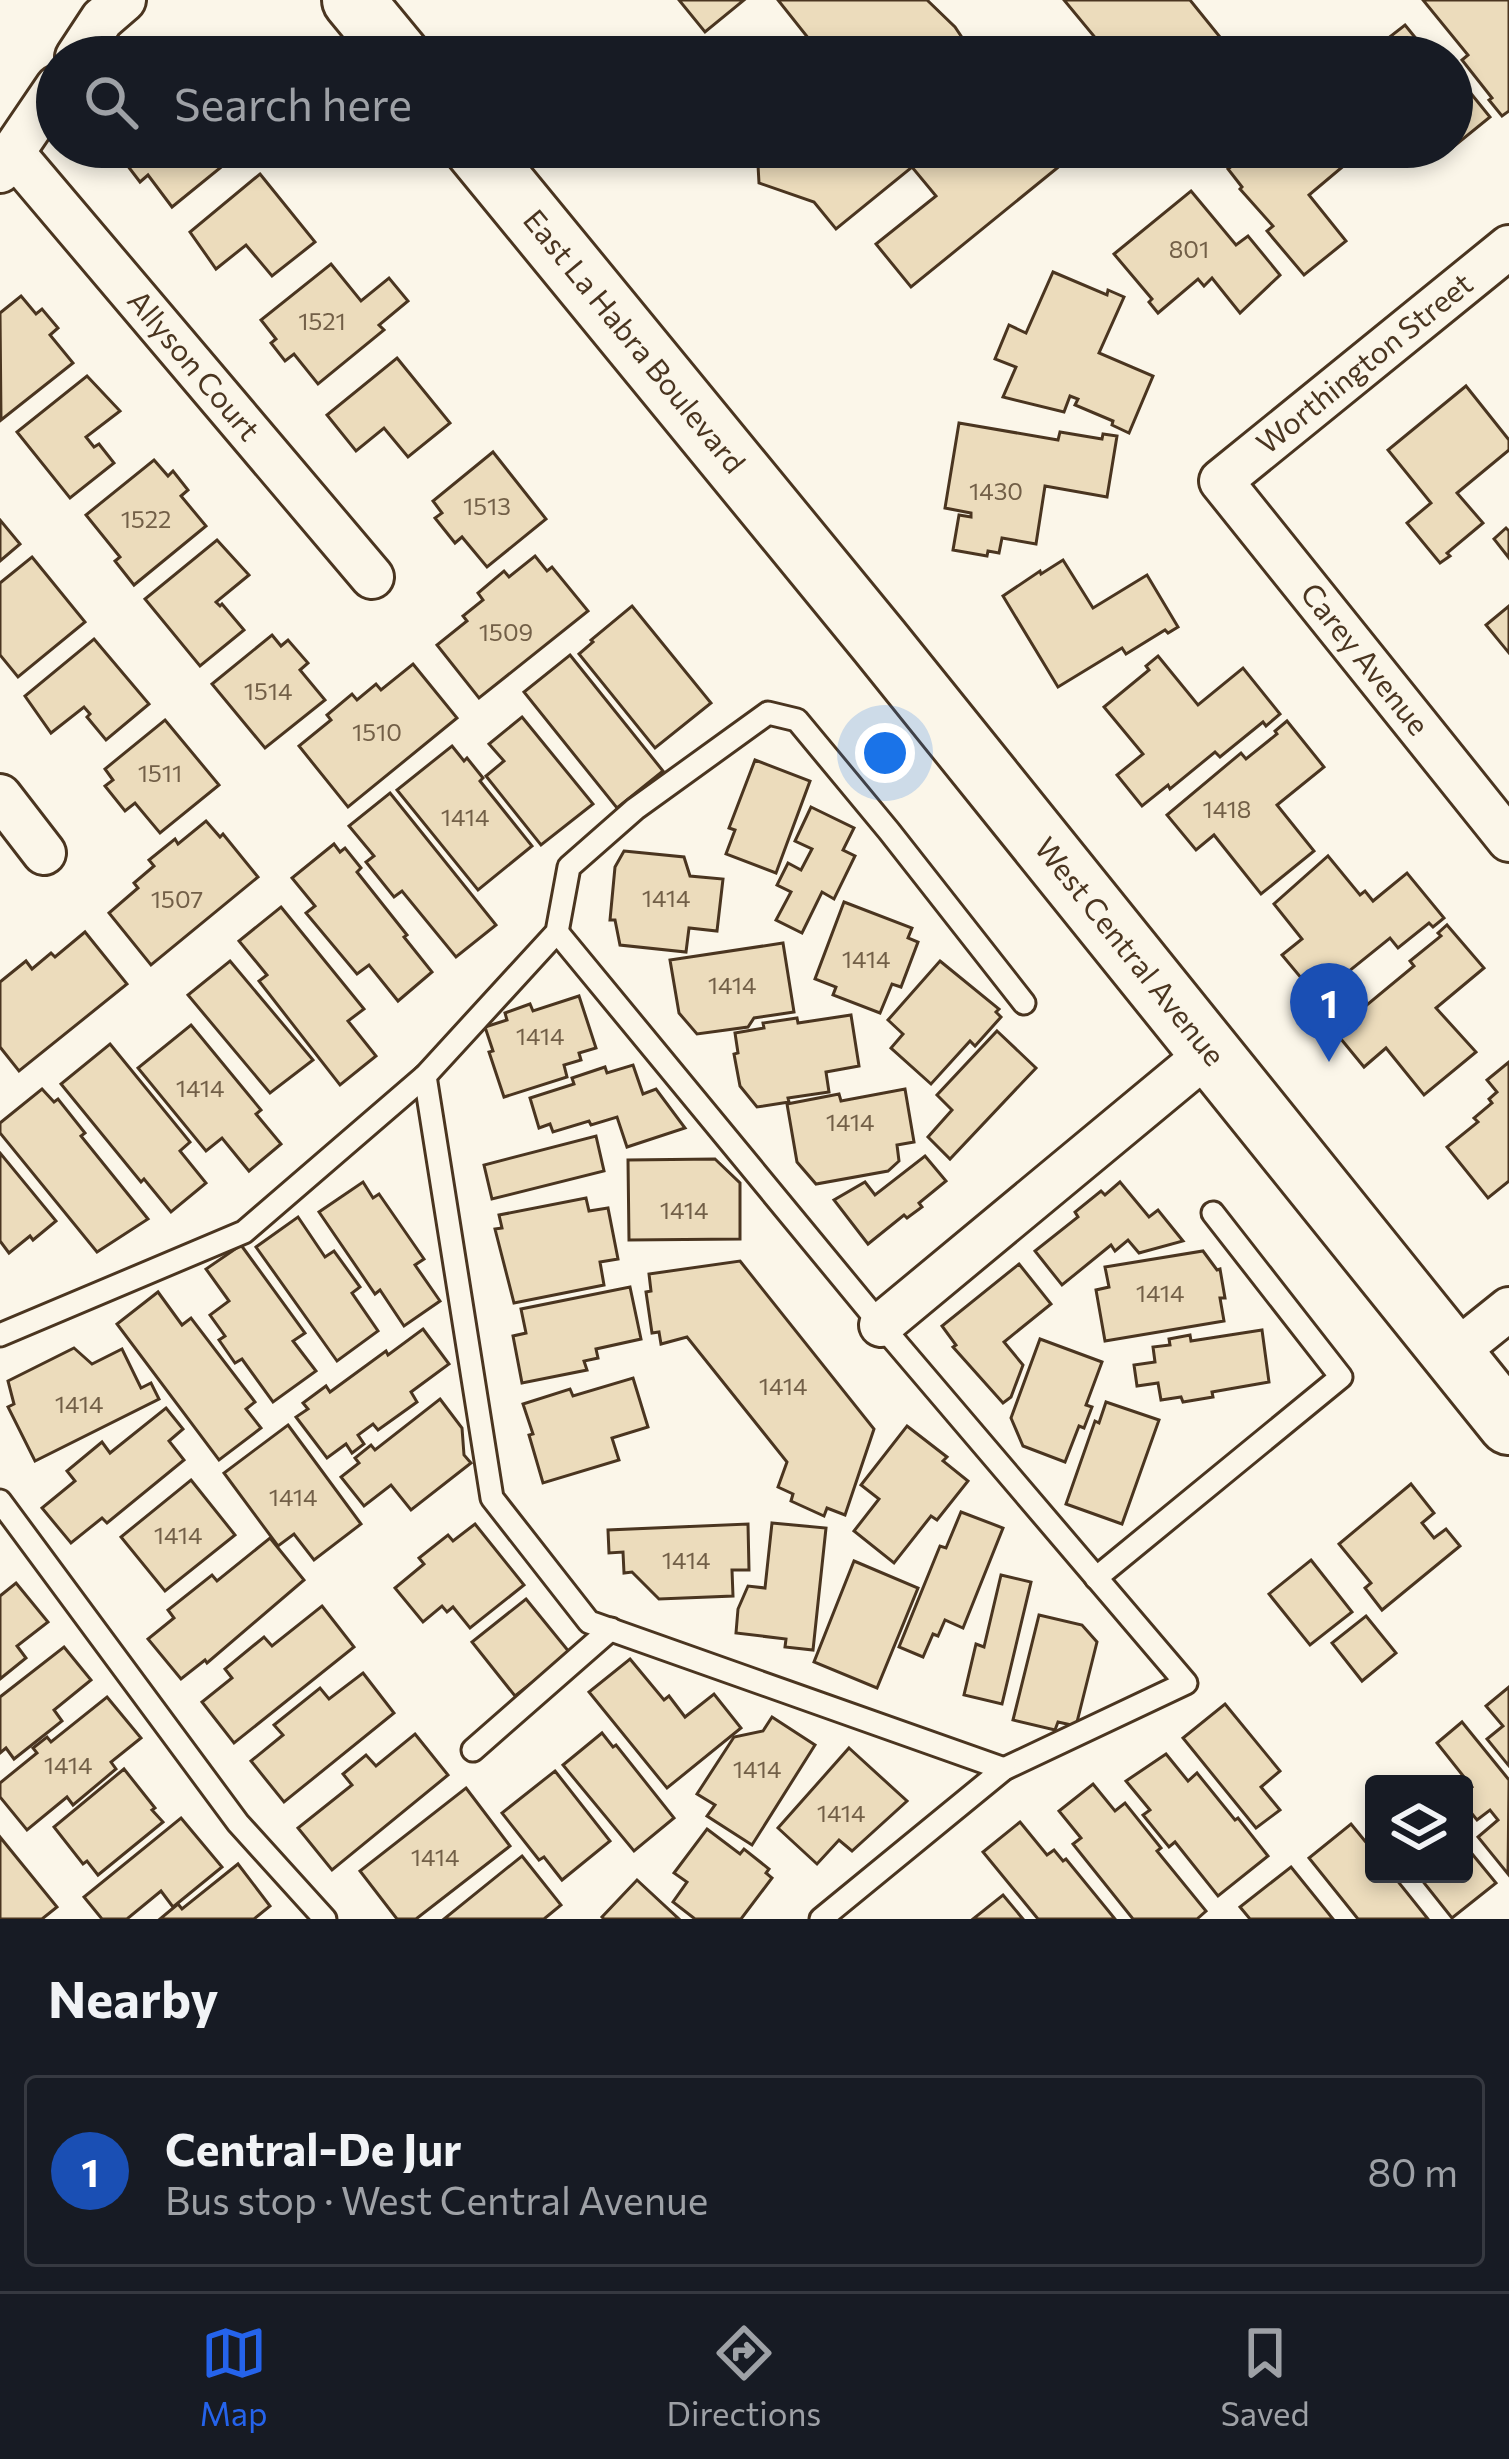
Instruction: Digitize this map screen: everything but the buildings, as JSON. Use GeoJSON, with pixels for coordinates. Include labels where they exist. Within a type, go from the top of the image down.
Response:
{"type":"FeatureCollection","features":[{"type":"Feature","properties":{"kind":"main road"},"geometry":{"type":"LineString","coordinates":[[353,0],[383,36]]}},
{"type":"Feature","properties":{"kind":"main road","name":"East La Habra Boulevard"},"geometry":{"type":"LineString","coordinates":[[491,168],[747,481]]}},
{"type":"Feature","properties":{"kind":"main road","name":"West Central Avenue"},"geometry":{"type":"LineString","coordinates":[[747,481],[1509,1424]]}},
{"type":"Feature","properties":{"kind":"street"},"geometry":{"type":"LineString","coordinates":[[91,36],[124,0]]}},
{"type":"Feature","properties":{"kind":"street"},"geometry":{"type":"LineString","coordinates":[[7,162],[36,118]]}},
{"type":"Feature","properties":{"kind":"street","name":"Allyson Court"},"geometry":{"type":"LineString","coordinates":[[7,162],[372,577]]}},
{"type":"Feature","properties":{"kind":"street","name":"Worthington Street"},"geometry":{"type":"LineString","coordinates":[[1221,481],[1509,247]]}},
{"type":"Feature","properties":{"kind":"street","name":"Carey Avenue"},"geometry":{"type":"LineString","coordinates":[[1221,481],[1509,840]]}},
{"type":"Feature","properties":{"kind":"street"},"geometry":{"type":"LineString","coordinates":[[0,796],[44,853]]}},
{"type":"Feature","properties":{"kind":"street"},"geometry":{"type":"LineString","coordinates":[[880,1325],[1211,1051]]}},
{"type":"Feature","properties":{"kind":"street"},"geometry":{"type":"LineString","coordinates":[[1453,1354],[1509,1309]]}},
{"type":"Feature","properties":{"kind":"lane"},"geometry":{"type":"LineString","coordinates":[[0,1335],[244,1232],[425,1076],[556,932],[569,867],[635,809],[768,713],[797,720],[1024,1003]]}},
{"type":"Feature","properties":{"kind":"lane"},"geometry":{"type":"LineString","coordinates":[[556,932],[880,1325],[1186,1683],[1004,1769],[820,1919]]}},
{"type":"Feature","properties":{"kind":"lane"},"geometry":{"type":"LineString","coordinates":[[425,1076],[492,1498],[589,1622],[1004,1769]]}},
{"type":"Feature","properties":{"kind":"lane"},"geometry":{"type":"LineString","coordinates":[[1096,1577],[1341,1377],[1213,1213]]}},
{"type":"Feature","properties":{"kind":"lane"},"geometry":{"type":"LineString","coordinates":[[0,1502],[238,1823],[325,1919]]}},
{"type":"Feature","properties":{"kind":"lane"},"geometry":{"type":"LineString","coordinates":[[473,1750],[611,1629]]}},
{"type":"Feature","properties":{"kind":"place","name":"Central-De Jur"},"geometry":{"type":"Point","coordinates":[1329,1062]}}]}
